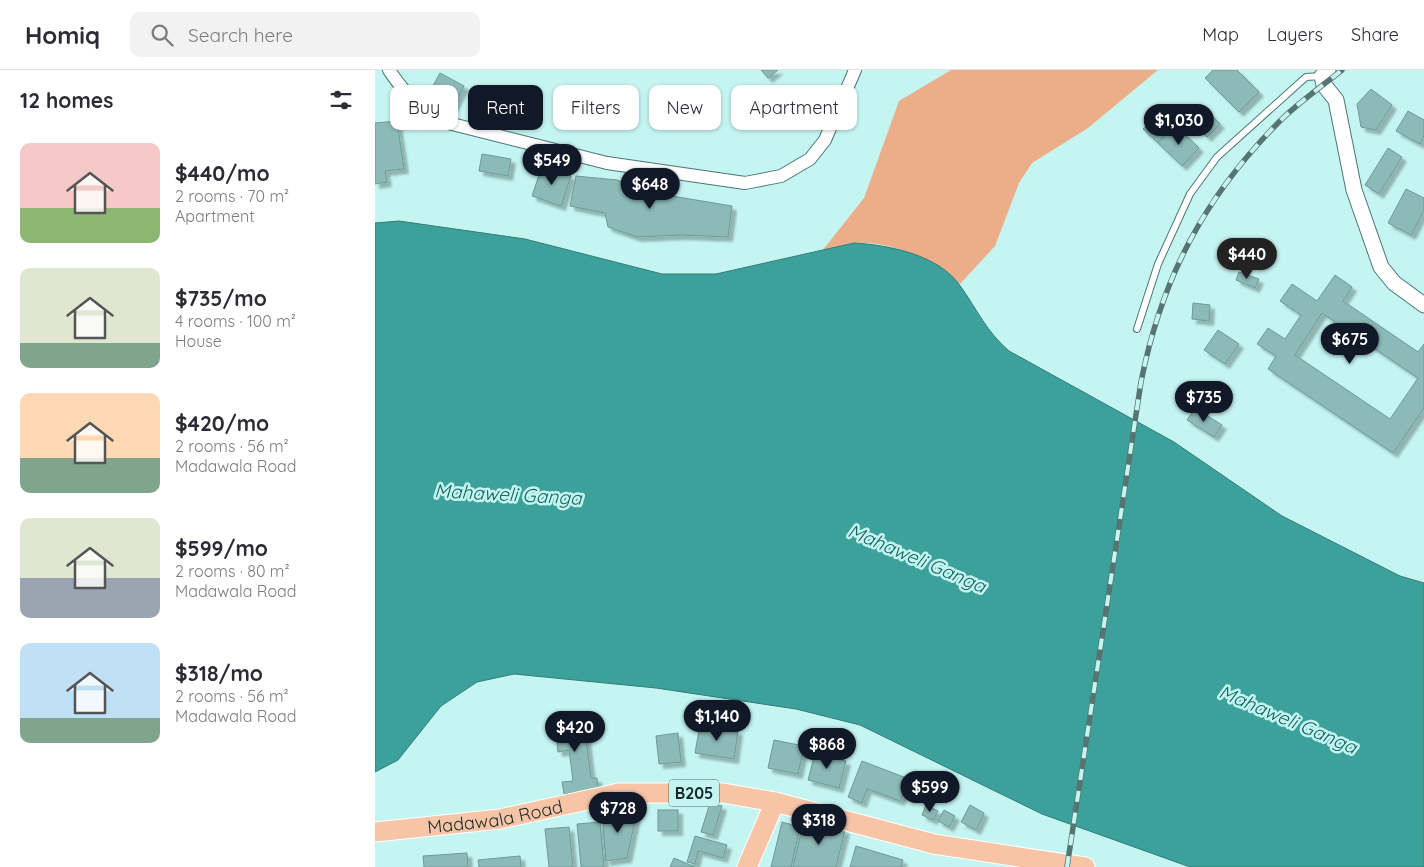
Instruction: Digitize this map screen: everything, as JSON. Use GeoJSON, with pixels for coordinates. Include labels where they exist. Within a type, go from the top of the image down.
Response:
{"type":"FeatureCollection","features":[{"type":"Feature","properties":{"kind":"main road","name":"Madawala Road"},"geometry":{"type":"LineString","coordinates":[[375,832],[500,819],[619,793],[723,793],[775,802],[934,844],[1085,867]]}},
{"type":"Feature","properties":{"kind":"main road"},"geometry":{"type":"LineString","coordinates":[[747,867],[775,802]]}},
{"type":"Feature","properties":{"kind":"street"},"geometry":{"type":"LineString","coordinates":[[389,70],[404,92],[431,116],[448,123],[607,163],[745,183],[781,176],[810,159],[825,140],[855,70]]}},
{"type":"Feature","properties":{"kind":"street"},"geometry":{"type":"LineString","coordinates":[[1325,73],[1323,85],[1336,100],[1354,190],[1381,267],[1394,283],[1424,305]]}},
{"type":"Feature","properties":{"kind":"lane"},"geometry":{"type":"LineString","coordinates":[[1137,330],[1158,264],[1190,194],[1217,157],[1306,77],[1325,73]]}},
{"type":"Feature","properties":{"kind":"shaded area"},"geometry":{"type":"Polygon","coordinates":[[[951,70],[1158,70],[1088,128],[1032,163],[1019,183],[995,246],[960,284],[950,275],[925,260],[883,245],[855,243],[822,251],[864,198],[899,101],[951,70]]]}},
{"type":"Feature","properties":{"kind":"water","name":"Mahaweli Ganga"},"geometry":{"type":"Polygon","coordinates":[[[399,221],[525,239],[662,274],[716,274],[854,243],[898,249],[940,267],[952,276],[988,328],[1009,351],[1174,442],[1282,516],[1400,576],[1424,583],[1424,867],[1190,867],[1042,814],[860,725],[796,709],[656,688],[514,674],[477,682],[441,706],[398,760],[375,772],[375,223],[399,221]]]}},
{"type":"Feature","properties":{"kind":"building"},"geometry":{"type":"Polygon","coordinates":[[[761,70],[778,70],[768,78],[761,70]]]}},
{"type":"Feature","properties":{"kind":"building"},"geometry":{"type":"Polygon","coordinates":[[[1213,70],[1237,70],[1259,92],[1239,112],[1205,78],[1213,70]]]}},
{"type":"Feature","properties":{"kind":"building"},"geometry":{"type":"Polygon","coordinates":[[[440,73],[464,86],[458,98],[458,85],[433,85],[440,73]]]}},
{"type":"Feature","properties":{"kind":"building"},"geometry":{"type":"Polygon","coordinates":[[[1371,89],[1392,105],[1376,130],[1361,127],[1357,104],[1371,89]]]}},
{"type":"Feature","properties":{"kind":"building"},"geometry":{"type":"Polygon","coordinates":[[[1167,105],[1188,125],[1182,132],[1175,125],[1158,143],[1143,129],[1167,105]]]}},
{"type":"Feature","properties":{"kind":"building"},"geometry":{"type":"Polygon","coordinates":[[[1205,109],[1220,124],[1207,137],[1192,123],[1205,109]]]}},
{"type":"Feature","properties":{"kind":"building"},"geometry":{"type":"Polygon","coordinates":[[[1408,111],[1424,120],[1424,136],[1420,144],[1396,131],[1408,111]]]}},
{"type":"Feature","properties":{"kind":"building"},"geometry":{"type":"Polygon","coordinates":[[[390,122],[390,130],[398,130],[404,169],[385,171],[387,182],[375,184],[375,123],[390,122]]]}},
{"type":"Feature","properties":{"kind":"building"},"geometry":{"type":"Polygon","coordinates":[[[1175,125],[1199,148],[1182,166],[1158,143],[1175,125]]]}},
{"type":"Feature","properties":{"kind":"building"},"geometry":{"type":"Polygon","coordinates":[[[1388,148],[1402,157],[1379,194],[1365,185],[1388,148]]]}},
{"type":"Feature","properties":{"kind":"building"},"geometry":{"type":"Polygon","coordinates":[[[482,154],[511,159],[508,176],[479,171],[482,154]]]}},
{"type":"Feature","properties":{"kind":"building"},"geometry":{"type":"Polygon","coordinates":[[[542,166],[571,176],[561,206],[532,196],[542,166]]]}},
{"type":"Feature","properties":{"kind":"building"},"geometry":{"type":"Polygon","coordinates":[[[576,176],[617,180],[654,193],[732,206],[728,237],[681,235],[637,237],[608,227],[605,213],[570,206],[576,176]]]}},
{"type":"Feature","properties":{"kind":"building"},"geometry":{"type":"Polygon","coordinates":[[[1406,189],[1424,198],[1424,210],[1411,235],[1388,223],[1406,189]]]}},
{"type":"Feature","properties":{"kind":"building"},"geometry":{"type":"Polygon","coordinates":[[[1239,272],[1259,279],[1255,288],[1236,280],[1239,272]]]}},
{"type":"Feature","properties":{"kind":"building"},"geometry":{"type":"Polygon","coordinates":[[[1335,275],[1352,287],[1343,301],[1418,352],[1424,344],[1424,408],[1393,453],[1268,369],[1276,356],[1257,344],[1268,328],[1285,339],[1301,315],[1280,301],[1292,284],[1317,301],[1335,275]],[[1322,313],[1295,355],[1390,419],[1418,378],[1322,313]]]}},
{"type":"Feature","properties":{"kind":"building"},"geometry":{"type":"Polygon","coordinates":[[[1193,303],[1210,305],[1209,321],[1192,319],[1193,303]]]}},
{"type":"Feature","properties":{"kind":"building"},"geometry":{"type":"Polygon","coordinates":[[[1218,330],[1239,344],[1225,364],[1204,350],[1218,330]]]}},
{"type":"Feature","properties":{"kind":"building"},"geometry":{"type":"Polygon","coordinates":[[[1195,408],[1222,425],[1214,437],[1187,420],[1195,408]]]}},
{"type":"Feature","properties":{"kind":"building"},"geometry":{"type":"Polygon","coordinates":[[[583,714],[591,778],[597,778],[598,790],[564,794],[562,782],[573,781],[569,750],[558,752],[554,717],[583,714]]]}},
{"type":"Feature","properties":{"kind":"building"},"geometry":{"type":"Polygon","coordinates":[[[700,725],[738,731],[734,759],[695,753],[700,725]]]}},
{"type":"Feature","properties":{"kind":"building"},"geometry":{"type":"Polygon","coordinates":[[[678,733],[681,762],[659,764],[656,736],[678,733]]]}},
{"type":"Feature","properties":{"kind":"building"},"geometry":{"type":"Polygon","coordinates":[[[774,740],[804,746],[798,774],[768,768],[774,740]]]}},
{"type":"Feature","properties":{"kind":"building"},"geometry":{"type":"Polygon","coordinates":[[[815,753],[846,761],[839,788],[808,780],[815,753]]]}},
{"type":"Feature","properties":{"kind":"building"},"geometry":{"type":"Polygon","coordinates":[[[862,761],[909,779],[900,801],[867,789],[862,803],[848,797],[862,761]]]}},
{"type":"Feature","properties":{"kind":"building"},"geometry":{"type":"Polygon","coordinates":[[[710,803],[722,806],[713,835],[701,832],[710,803]]]}},
{"type":"Feature","properties":{"kind":"building"},"geometry":{"type":"Polygon","coordinates":[[[926,805],[938,811],[933,820],[922,815],[926,805]]]}},
{"type":"Feature","properties":{"kind":"building"},"geometry":{"type":"Polygon","coordinates":[[[970,805],[984,813],[976,830],[961,822],[970,805]]]}},
{"type":"Feature","properties":{"kind":"building"},"geometry":{"type":"Polygon","coordinates":[[[658,810],[678,810],[678,831],[658,831],[658,810]]]}},
{"type":"Feature","properties":{"kind":"building"},"geometry":{"type":"Polygon","coordinates":[[[944,810],[955,816],[949,827],[938,821],[944,810]]]}},
{"type":"Feature","properties":{"kind":"building"},"geometry":{"type":"Polygon","coordinates":[[[637,811],[627,858],[606,861],[602,813],[637,811]]]}},
{"type":"Feature","properties":{"kind":"building"},"geometry":{"type":"Polygon","coordinates":[[[804,820],[845,830],[836,867],[793,867],[804,820]]]}},
{"type":"Feature","properties":{"kind":"building"},"geometry":{"type":"Polygon","coordinates":[[[600,822],[604,867],[581,867],[577,824],[600,822]]]}},
{"type":"Feature","properties":{"kind":"building"},"geometry":{"type":"Polygon","coordinates":[[[782,822],[800,827],[791,867],[771,867],[782,822]]]}},
{"type":"Feature","properties":{"kind":"building"},"geometry":{"type":"Polygon","coordinates":[[[569,827],[573,867],[549,867],[545,829],[569,827]]]}},
{"type":"Feature","properties":{"kind":"building"},"geometry":{"type":"Polygon","coordinates":[[[695,836],[727,845],[723,858],[698,851],[695,864],[687,862],[695,836]]]}},
{"type":"Feature","properties":{"kind":"building"},"geometry":{"type":"Polygon","coordinates":[[[856,846],[903,860],[901,867],[850,867],[856,846]]]}},
{"type":"Feature","properties":{"kind":"building"},"geometry":{"type":"Polygon","coordinates":[[[467,853],[468,867],[424,867],[423,856],[467,853]]]}},
{"type":"Feature","properties":{"kind":"building"},"geometry":{"type":"Polygon","coordinates":[[[520,856],[521,867],[479,867],[478,860],[520,856]]]}},
{"type":"Feature","properties":{"kind":"building"},"geometry":{"type":"Polygon","coordinates":[[[674,858],[695,867],[670,867],[674,858]]]}},
{"type":"Feature","properties":{"kind":"railway"},"geometry":{"type":"LineString","coordinates":[[1067,867],[1141,382],[1161,307],[1191,239],[1231,176],[1283,118],[1342,70]]}}]}
